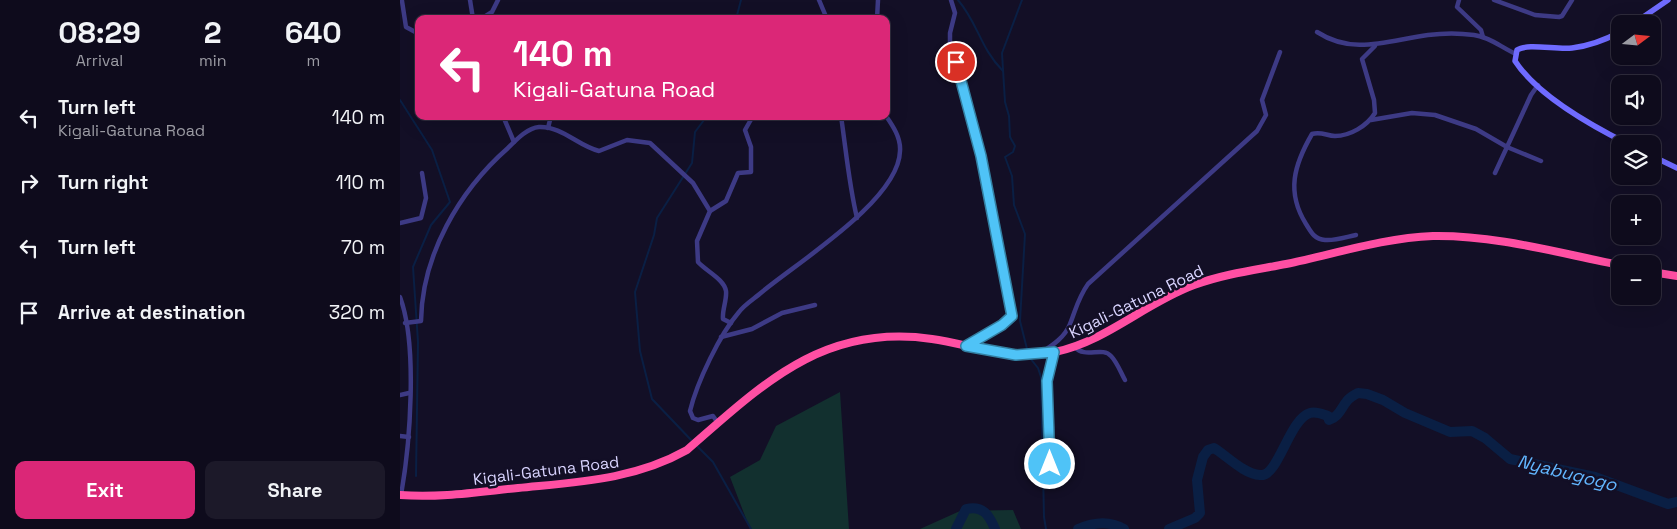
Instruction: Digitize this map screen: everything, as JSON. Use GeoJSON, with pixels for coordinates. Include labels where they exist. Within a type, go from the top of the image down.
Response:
{"type":"FeatureCollection","features":[{"type":"Feature","properties":{"kind":"highway","name":"Kigali-Gatuna Road"},"geometry":{"type":"LineString","coordinates":[[401,495],[465,494],[620,477],[670,460],[687,450],[780,373],[830,348],[883,339],[919,338],[1016,355],[1054,352],[1075,347],[1112,331],[1154,305],[1198,284],[1240,272],[1287,264],[1387,241],[1431,236],[1484,239],[1611,263]]}},
{"type":"Feature","properties":{"kind":"highway"},"geometry":{"type":"LineString","coordinates":[[1661,273],[1677,276]]}},
{"type":"Feature","properties":{"kind":"main road"},"geometry":{"type":"LineString","coordinates":[[1646,15],[1668,0]]}},
{"type":"Feature","properties":{"kind":"main road"},"geometry":{"type":"LineString","coordinates":[[1611,36],[1582,47],[1555,49],[1524,46],[1517,50],[1515,61],[1538,85],[1575,115],[1612,135]]}},
{"type":"Feature","properties":{"kind":"main road"},"geometry":{"type":"LineString","coordinates":[[1661,160],[1677,168]]}},
{"type":"Feature","properties":{"kind":"street"},"geometry":{"type":"LineString","coordinates":[[470,0],[473,15]]}},
{"type":"Feature","properties":{"kind":"street"},"geometry":{"type":"LineString","coordinates":[[487,15],[492,12],[498,0]]}},
{"type":"Feature","properties":{"kind":"street"},"geometry":{"type":"LineString","coordinates":[[819,0],[825,15]]}},
{"type":"Feature","properties":{"kind":"street"},"geometry":{"type":"LineString","coordinates":[[877,15],[878,0]]}},
{"type":"Feature","properties":{"kind":"street"},"geometry":{"type":"LineString","coordinates":[[951,0],[955,13],[950,33],[950,43],[981,156],[1012,316],[1002,325],[966,346]]}},
{"type":"Feature","properties":{"kind":"street"},"geometry":{"type":"LineString","coordinates":[[1459,0],[1457,7],[1481,30],[1483,37]]}},
{"type":"Feature","properties":{"kind":"street"},"geometry":{"type":"LineString","coordinates":[[1494,0],[1535,15],[1559,17],[1562,16],[1572,0]]}},
{"type":"Feature","properties":{"kind":"street"},"geometry":{"type":"LineString","coordinates":[[402,1],[406,27],[415,32]]}},
{"type":"Feature","properties":{"kind":"street"},"geometry":{"type":"LineString","coordinates":[[1317,32],[1344,44],[1375,46],[1430,35],[1483,37],[1516,54]]}},
{"type":"Feature","properties":{"kind":"street"},"geometry":{"type":"LineString","coordinates":[[1356,235],[1327,240],[1319,239],[1311,233],[1295,199],[1294,184],[1297,167],[1312,134],[1317,132],[1335,136],[1351,133],[1369,120],[1375,113],[1375,104],[1362,59],[1375,46]]}},
{"type":"Feature","properties":{"kind":"street"},"geometry":{"type":"LineString","coordinates":[[1039,354],[1067,330],[1079,297],[1088,284],[1257,131],[1266,115],[1262,100],[1280,52]]}},
{"type":"Feature","properties":{"kind":"street"},"geometry":{"type":"LineString","coordinates":[[1495,172],[1531,95],[1538,85]]}},
{"type":"Feature","properties":{"kind":"street"},"geometry":{"type":"LineString","coordinates":[[1369,120],[1405,114],[1435,115],[1476,129],[1507,147],[1541,161]]}},
{"type":"Feature","properties":{"kind":"street"},"geometry":{"type":"LineString","coordinates":[[505,120],[514,142]]}},
{"type":"Feature","properties":{"kind":"street"},"geometry":{"type":"LineString","coordinates":[[548,128],[550,120]]}},
{"type":"Feature","properties":{"kind":"street"},"geometry":{"type":"LineString","coordinates":[[731,323],[723,319],[726,291],[724,286],[721,281],[698,262],[696,252],[700,230],[710,211],[726,201],[738,173],[751,172],[751,147],[745,130],[751,120]]}},
{"type":"Feature","properties":{"kind":"street"},"geometry":{"type":"LineString","coordinates":[[842,120],[848,152],[850,190],[857,218]]}},
{"type":"Feature","properties":{"kind":"street"},"geometry":{"type":"LineString","coordinates":[[718,423],[713,416],[698,420],[693,418],[690,411],[721,337],[739,311],[857,218],[889,183],[899,162],[900,149],[898,137],[888,120]]}},
{"type":"Feature","properties":{"kind":"street"},"geometry":{"type":"LineString","coordinates":[[406,323],[421,321],[425,280],[432,258],[439,241],[467,193],[488,165],[531,129],[548,128],[598,151],[627,140],[650,143],[693,182],[710,211]]}},
{"type":"Feature","properties":{"kind":"street"},"geometry":{"type":"LineString","coordinates":[[400,222],[422,218],[426,198],[422,173]]}},
{"type":"Feature","properties":{"kind":"street"},"geometry":{"type":"LineString","coordinates":[[400,298],[406,323],[409,394],[409,437],[401,495]]}},
{"type":"Feature","properties":{"kind":"street"},"geometry":{"type":"LineString","coordinates":[[721,337],[752,329],[782,313],[815,305]]}},
{"type":"Feature","properties":{"kind":"street"},"geometry":{"type":"LineString","coordinates":[[1075,347],[1083,353],[1108,353],[1112,356],[1125,380]]}},
{"type":"Feature","properties":{"kind":"street"},"geometry":{"type":"LineString","coordinates":[[1050,464],[1047,381],[1054,352]]}},
{"type":"Feature","properties":{"kind":"street"},"geometry":{"type":"LineString","coordinates":[[400,395],[409,394]]}},
{"type":"Feature","properties":{"kind":"street"},"geometry":{"type":"LineString","coordinates":[[400,436],[409,437]]}},
{"type":"Feature","properties":{"kind":"green space"},"geometry":{"type":"Polygon","coordinates":[[[840,392],[849,529],[750,529],[730,477],[760,460],[776,426],[840,392]]]}},
{"type":"Feature","properties":{"kind":"green space"},"geometry":{"type":"Polygon","coordinates":[[[1013,510],[1021,529],[920,529],[960,511],[1013,510]]]}},
{"type":"Feature","properties":{"kind":"waterway"},"geometry":{"type":"LineString","coordinates":[[737,15],[741,0]]}},
{"type":"Feature","properties":{"kind":"waterway"},"geometry":{"type":"LineString","coordinates":[[958,0],[989,53],[1003,71]]}},
{"type":"Feature","properties":{"kind":"waterway"},"geometry":{"type":"LineString","coordinates":[[1022,0],[1002,53],[1005,102],[1009,116],[1010,137],[1015,146],[1013,152],[1005,157],[1012,176],[1014,205],[1025,234],[1020,321],[1028,353]]}},
{"type":"Feature","properties":{"kind":"waterway"},"geometry":{"type":"LineString","coordinates":[[400,100],[432,150],[450,202],[431,225],[413,267],[418,342],[416,476]]}},
{"type":"Feature","properties":{"kind":"waterway"},"geometry":{"type":"LineString","coordinates":[[693,442],[652,399],[640,351],[635,292],[654,235],[657,218],[692,163],[695,132],[704,120]]}},
{"type":"Feature","properties":{"kind":"waterway"},"geometry":{"type":"LineString","coordinates":[[1030,358],[1038,368],[1041,377],[1044,517],[1046,529]]}},
{"type":"Feature","properties":{"kind":"waterway","name":"Nyabugogo"},"geometry":{"type":"LineString","coordinates":[[1169,529],[1195,518],[1200,513],[1197,480],[1203,457],[1208,450],[1214,448],[1254,474],[1266,473],[1272,467],[1296,426],[1303,418],[1314,412],[1328,416],[1329,420],[1332,419],[1338,415],[1348,400],[1358,393],[1383,400],[1405,413],[1450,432],[1472,431],[1485,438],[1510,459],[1595,477],[1668,504],[1677,502]]}},
{"type":"Feature","properties":{"kind":"waterway"},"geometry":{"type":"LineString","coordinates":[[696,445],[713,462],[751,529]]}},
{"type":"Feature","properties":{"kind":"waterway","name":"Nyabugogo"},"geometry":{"type":"LineString","coordinates":[[956,529],[966,509],[972,508],[985,512],[995,529]]}},
{"type":"Feature","properties":{"kind":"waterway","name":"Nyabugogo"},"geometry":{"type":"LineString","coordinates":[[1078,529],[1101,523],[1113,524],[1124,529]]}},
{"type":"Feature","properties":{"kind":"route"},"geometry":{"type":"LineString","coordinates":[[956,62],[981,156],[1012,316],[1010,320],[966,346],[1016,355],[1054,352],[1047,381],[1050,464]]}}]}
